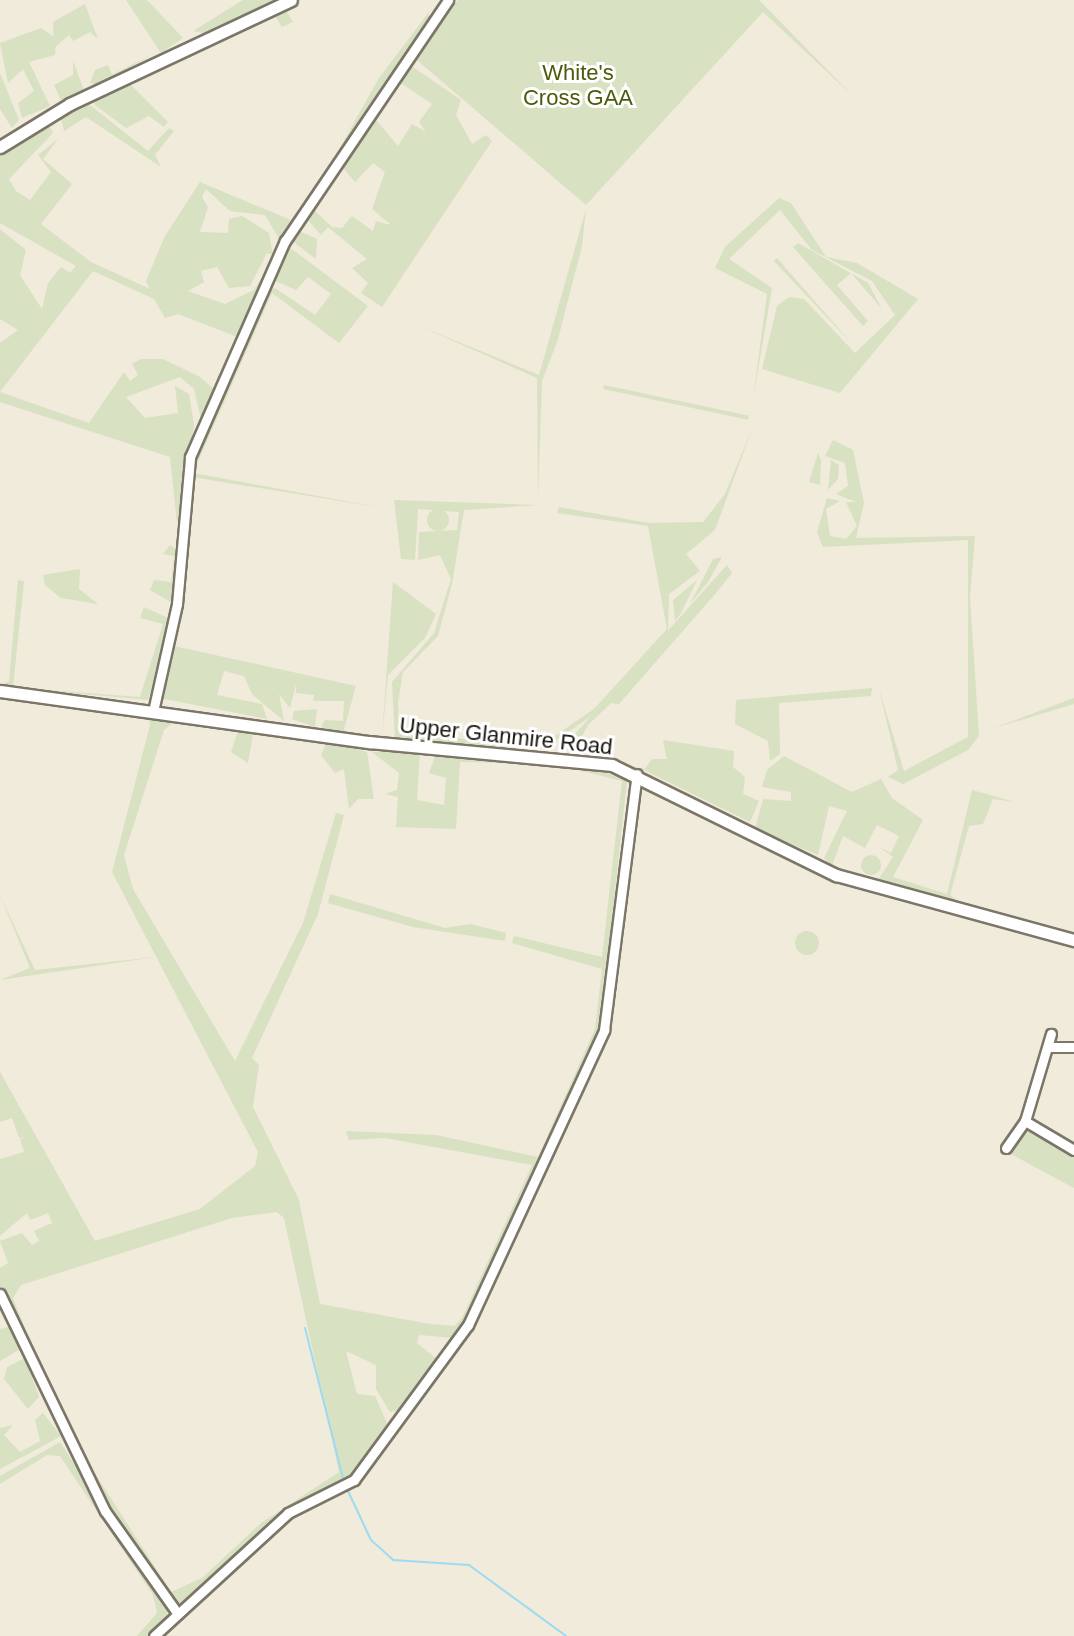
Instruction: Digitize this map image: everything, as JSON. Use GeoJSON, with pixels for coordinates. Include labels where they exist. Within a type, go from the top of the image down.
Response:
{"type":"FeatureCollection","features":[{"type":"Feature","properties":{"kind":"main road"},"geometry":{"type":"LineString","coordinates":[[0,147],[60,109],[291,0]]}},
{"type":"Feature","properties":{"kind":"main road","name":"Upper Glanmire Road"},"geometry":{"type":"LineString","coordinates":[[0,691],[154,707],[369,742],[589,760],[637,774],[814,867],[1074,940]]}},
{"type":"Feature","properties":{"kind":"street"},"geometry":{"type":"LineString","coordinates":[[154,707],[175,617],[184,483],[196,442],[285,241],[448,0]]}},
{"type":"Feature","properties":{"kind":"street"},"geometry":{"type":"LineString","coordinates":[[154,1636],[288,1513],[354,1480],[478,1306],[604,1030],[637,774]]}},
{"type":"Feature","properties":{"kind":"street"},"geometry":{"type":"LineString","coordinates":[[1006,1148],[1025,1121],[1050,1047],[1051,1034]]}},
{"type":"Feature","properties":{"kind":"street"},"geometry":{"type":"LineString","coordinates":[[1050,1047],[1074,1047]]}},
{"type":"Feature","properties":{"kind":"street"},"geometry":{"type":"LineString","coordinates":[[1025,1121],[1074,1150]]}},
{"type":"Feature","properties":{"kind":"street"},"geometry":{"type":"LineString","coordinates":[[0,1294],[105,1511],[178,1614]]}},
{"type":"Feature","properties":{"kind":"green space"},"geometry":{"type":"Polygon","coordinates":[[[126,0],[147,0],[183,38],[161,53],[126,0]]]}},
{"type":"Feature","properties":{"kind":"green space"},"geometry":{"type":"Polygon","coordinates":[[[243,0],[277,0],[208,34],[193,31],[243,0]]]}},
{"type":"Feature","properties":{"kind":"green space","name":"White's Cross GAA"},"geometry":{"type":"Polygon","coordinates":[[[458,0],[759,0],[853,96],[763,12],[586,205],[417,60],[458,0]]]}},
{"type":"Feature","properties":{"kind":"green space"},"geometry":{"type":"Polygon","coordinates":[[[85,4],[98,39],[90,32],[73,41],[69,35],[54,48],[53,22],[85,4]]]}},
{"type":"Feature","properties":{"kind":"green space"},"geometry":{"type":"Polygon","coordinates":[[[285,9],[293,22],[282,27],[275,16],[178,56],[285,9]]]}},
{"type":"Feature","properties":{"kind":"green space"},"geometry":{"type":"Polygon","coordinates":[[[429,12],[429,19],[319,185],[379,78],[429,12]]]}},
{"type":"Feature","properties":{"kind":"green space"},"geometry":{"type":"Polygon","coordinates":[[[41,28],[56,38],[55,55],[29,62],[50,106],[22,118],[18,103],[34,91],[23,69],[8,83],[0,43],[41,28]]]}},
{"type":"Feature","properties":{"kind":"green space"},"geometry":{"type":"Polygon","coordinates":[[[153,54],[100,85],[90,83],[95,70],[108,65],[112,75],[153,54]]]}},
{"type":"Feature","properties":{"kind":"green space"},"geometry":{"type":"Polygon","coordinates":[[[171,59],[131,85],[168,122],[164,127],[149,116],[126,128],[95,105],[93,97],[171,59]]]}},
{"type":"Feature","properties":{"kind":"green space"},"geometry":{"type":"Polygon","coordinates":[[[73,61],[84,90],[61,100],[54,85],[73,75],[73,61]]]}},
{"type":"Feature","properties":{"kind":"green space"},"geometry":{"type":"Polygon","coordinates":[[[407,63],[461,100],[456,115],[472,144],[486,135],[492,141],[382,307],[361,293],[368,283],[352,268],[367,259],[328,227],[321,235],[308,220],[314,210],[332,227],[342,228],[352,216],[373,231],[376,221],[391,225],[372,209],[385,172],[373,163],[355,182],[343,168],[371,114],[398,146],[412,124],[426,132],[419,122],[432,104],[398,81],[407,63]]]}},
{"type":"Feature","properties":{"kind":"green space"},"geometry":{"type":"Polygon","coordinates":[[[0,73],[19,120],[12,128],[0,109],[0,73]]]}},
{"type":"Feature","properties":{"kind":"green space"},"geometry":{"type":"Polygon","coordinates":[[[85,101],[148,151],[169,128],[174,131],[155,155],[161,167],[86,117],[64,131],[60,114],[85,101]]]}},
{"type":"Feature","properties":{"kind":"green space"},"geometry":{"type":"Polygon","coordinates":[[[48,124],[53,133],[9,179],[16,191],[30,200],[51,172],[38,155],[58,139],[43,159],[72,184],[41,224],[91,262],[150,289],[146,281],[165,236],[200,182],[291,220],[307,206],[281,242],[265,215],[230,211],[206,189],[202,197],[208,207],[200,232],[228,233],[229,219],[242,216],[269,233],[273,255],[267,253],[250,286],[229,288],[217,267],[201,271],[204,282],[188,291],[225,304],[254,290],[269,266],[240,338],[178,314],[165,318],[154,299],[93,271],[0,392],[0,343],[18,330],[0,319],[0,229],[26,250],[20,275],[42,309],[48,283],[61,267],[70,273],[76,266],[0,223],[0,153],[48,124]]]}},
{"type":"Feature","properties":{"kind":"green space"},"geometry":{"type":"Polygon","coordinates":[[[779,198],[791,203],[826,257],[857,263],[918,299],[840,393],[762,369],[777,306],[789,297],[804,299],[855,353],[895,315],[872,281],[812,250],[780,210],[729,259],[772,288],[753,399],[767,294],[715,268],[725,247],[779,198]]]}},
{"type":"Feature","properties":{"kind":"green space"},"geometry":{"type":"Polygon","coordinates":[[[586,209],[582,246],[558,339],[542,381],[538,498],[537,378],[422,327],[539,375],[586,209]]]}},
{"type":"Feature","properties":{"kind":"green space"},"geometry":{"type":"Polygon","coordinates":[[[299,231],[317,239],[316,259],[292,241],[299,231]]]}},
{"type":"Feature","properties":{"kind":"green space"},"geometry":{"type":"Polygon","coordinates":[[[798,243],[851,273],[837,285],[868,321],[863,326],[793,247],[798,243]]]}},
{"type":"Feature","properties":{"kind":"green space"},"geometry":{"type":"Polygon","coordinates":[[[289,247],[368,306],[339,343],[272,293],[193,473],[383,508],[192,477],[183,545],[195,453],[268,291],[275,288],[315,315],[331,294],[308,277],[296,290],[273,280],[289,247]]]}},
{"type":"Feature","properties":{"kind":"green space"},"geometry":{"type":"Polygon","coordinates":[[[777,258],[853,345],[774,261],[777,258]]]}},
{"type":"Feature","properties":{"kind":"green space"},"geometry":{"type":"Polygon","coordinates":[[[851,274],[868,283],[882,309],[851,274]]]}},
{"type":"Feature","properties":{"kind":"green space"},"geometry":{"type":"Polygon","coordinates":[[[141,359],[163,359],[200,377],[215,390],[202,423],[194,389],[180,377],[126,397],[145,418],[178,413],[175,386],[189,394],[194,425],[177,524],[170,457],[0,402],[0,392],[89,423],[124,372],[130,381],[138,375],[132,364],[141,359]]]}},
{"type":"Feature","properties":{"kind":"green space"},"geometry":{"type":"Polygon","coordinates":[[[604,385],[749,416],[748,420],[603,389],[604,385]]]}},
{"type":"Feature","properties":{"kind":"green space"},"geometry":{"type":"Polygon","coordinates":[[[752,429],[715,530],[686,554],[700,571],[669,594],[668,631],[590,717],[543,749],[395,740],[392,682],[434,633],[451,579],[440,555],[418,560],[419,532],[457,530],[459,512],[418,509],[415,560],[401,559],[394,500],[540,505],[464,510],[452,584],[438,636],[403,672],[398,702],[399,734],[543,744],[594,709],[667,629],[648,526],[557,513],[559,507],[648,523],[703,522],[725,494],[752,429]]]}},
{"type":"Feature","properties":{"kind":"green space"},"geometry":{"type":"Polygon","coordinates":[[[833,440],[853,450],[864,503],[856,538],[975,536],[970,598],[979,736],[968,750],[903,784],[888,777],[898,770],[879,689],[904,771],[968,737],[968,540],[823,547],[817,532],[827,498],[840,501],[826,509],[830,536],[846,539],[857,526],[846,502],[856,502],[836,494],[848,486],[845,463],[825,456],[833,440]]]}},
{"type":"Feature","properties":{"kind":"green space"},"geometry":{"type":"Polygon","coordinates":[[[818,453],[821,460],[820,485],[809,482],[818,453]]]}},
{"type":"Feature","properties":{"kind":"green space"},"geometry":{"type":"Polygon","coordinates":[[[831,460],[839,465],[838,479],[828,490],[831,460]]]}},
{"type":"Feature","properties":{"kind":"green space"},"geometry":{"type":"Polygon","coordinates":[[[438,509],[446,512],[449,520],[446,528],[438,531],[430,528],[427,520],[430,512],[438,509]]]}},
{"type":"Feature","properties":{"kind":"green space"},"geometry":{"type":"Polygon","coordinates":[[[170,545],[176,549],[174,604],[150,590],[154,580],[171,582],[174,556],[163,554],[170,545]]]}},
{"type":"Feature","properties":{"kind":"green space"},"geometry":{"type":"Polygon","coordinates":[[[395,552],[393,582],[436,614],[425,638],[388,675],[382,738],[395,552]]]}},
{"type":"Feature","properties":{"kind":"green space"},"geometry":{"type":"Polygon","coordinates":[[[722,557],[708,582],[690,604],[713,559],[722,557]]]}},
{"type":"Feature","properties":{"kind":"green space"},"geometry":{"type":"Polygon","coordinates":[[[727,565],[732,573],[716,593],[619,704],[611,703],[588,725],[574,751],[566,744],[727,565]]]}},
{"type":"Feature","properties":{"kind":"green space"},"geometry":{"type":"Polygon","coordinates":[[[80,569],[79,589],[98,604],[61,598],[45,585],[43,575],[80,569]]]}},
{"type":"Feature","properties":{"kind":"green space"},"geometry":{"type":"Polygon","coordinates":[[[183,577],[174,646],[356,686],[343,733],[321,727],[325,720],[343,721],[344,701],[313,701],[314,695],[296,693],[296,684],[290,708],[279,694],[284,721],[252,694],[244,676],[224,671],[217,695],[262,704],[267,719],[159,698],[183,577]]]}},
{"type":"Feature","properties":{"kind":"green space"},"geometry":{"type":"Polygon","coordinates":[[[18,580],[24,581],[13,687],[0,686],[9,681],[18,580]]]}},
{"type":"Feature","properties":{"kind":"green space"},"geometry":{"type":"Polygon","coordinates":[[[697,580],[680,615],[675,621],[673,600],[697,580]]]}},
{"type":"Feature","properties":{"kind":"green space"},"geometry":{"type":"Polygon","coordinates":[[[144,607],[166,617],[169,630],[148,700],[20,688],[140,697],[163,624],[140,618],[144,607]]]}},
{"type":"Feature","properties":{"kind":"green space"},"geometry":{"type":"Polygon","coordinates":[[[872,688],[871,696],[779,703],[780,754],[770,761],[768,741],[735,724],[736,700],[872,688]]]}},
{"type":"Feature","properties":{"kind":"green space"},"geometry":{"type":"Polygon","coordinates":[[[1074,698],[1074,704],[994,728],[1074,698]]]}},
{"type":"Feature","properties":{"kind":"green space"},"geometry":{"type":"Polygon","coordinates":[[[317,709],[315,727],[292,719],[294,711],[317,709]]]}},
{"type":"Feature","properties":{"kind":"green space"},"geometry":{"type":"Polygon","coordinates":[[[147,714],[254,729],[248,763],[231,752],[238,731],[175,721],[164,730],[124,855],[133,889],[235,1061],[303,923],[336,813],[344,815],[318,914],[252,1058],[259,1065],[253,1107],[299,1200],[320,1304],[430,1324],[454,1326],[462,1318],[532,1165],[385,1138],[349,1140],[346,1131],[436,1135],[538,1157],[595,1029],[602,969],[512,943],[514,936],[602,957],[622,781],[555,764],[588,767],[627,780],[600,1029],[472,1311],[454,1338],[419,1335],[417,1343],[438,1360],[397,1411],[390,1412],[376,1389],[376,1365],[346,1351],[357,1394],[375,1396],[389,1428],[351,1480],[285,1511],[179,1608],[108,1509],[62,1422],[171,1592],[202,1578],[261,1523],[339,1472],[284,1218],[277,1212],[232,1218],[21,1285],[13,1298],[60,1416],[0,1287],[0,1268],[8,1263],[0,1241],[22,1233],[32,1245],[39,1241],[34,1231],[52,1223],[48,1213],[30,1220],[27,1213],[0,1236],[0,1159],[24,1152],[20,1139],[28,1137],[19,1138],[12,1118],[0,1122],[0,1072],[95,1241],[200,1209],[255,1166],[258,1152],[112,872],[150,725],[147,714]]]}},
{"type":"Feature","properties":{"kind":"green space"},"geometry":{"type":"Polygon","coordinates":[[[663,740],[734,751],[733,767],[745,777],[743,794],[759,801],[750,822],[644,770],[652,759],[667,759],[663,740]]]}},
{"type":"Feature","properties":{"kind":"green space"},"geometry":{"type":"Polygon","coordinates":[[[327,741],[367,752],[374,799],[358,799],[349,809],[344,769],[335,773],[321,755],[327,741]]]}},
{"type":"Feature","properties":{"kind":"green space"},"geometry":{"type":"Polygon","coordinates":[[[420,751],[417,800],[444,805],[446,778],[429,773],[436,754],[553,764],[460,762],[456,829],[396,827],[398,797],[385,794],[397,790],[399,773],[372,752],[420,751]]]}},
{"type":"Feature","properties":{"kind":"green space"},"geometry":{"type":"Polygon","coordinates":[[[784,756],[852,792],[881,779],[892,798],[923,820],[893,877],[947,894],[972,790],[1015,802],[993,799],[983,824],[969,826],[950,895],[961,903],[954,903],[878,880],[893,857],[879,847],[891,853],[899,836],[877,825],[865,848],[843,836],[831,868],[824,858],[847,811],[829,806],[818,855],[755,829],[763,799],[791,801],[791,792],[762,787],[767,770],[784,756]]]}},
{"type":"Feature","properties":{"kind":"green space"},"geometry":{"type":"Polygon","coordinates":[[[867,855],[875,855],[881,865],[875,875],[867,875],[861,869],[861,861],[867,855]]]}},
{"type":"Feature","properties":{"kind":"green space"},"geometry":{"type":"Polygon","coordinates":[[[330,894],[445,928],[470,924],[506,933],[505,941],[413,927],[328,903],[330,894]]]}},
{"type":"Feature","properties":{"kind":"green space"},"geometry":{"type":"Polygon","coordinates":[[[0,895],[35,970],[156,957],[0,980],[30,968],[0,895]]]}},
{"type":"Feature","properties":{"kind":"green space"},"geometry":{"type":"Polygon","coordinates":[[[807,931],[818,938],[819,943],[812,954],[807,955],[796,948],[795,943],[802,932],[807,931]]]}},
{"type":"Feature","properties":{"kind":"green space"},"geometry":{"type":"Polygon","coordinates":[[[1027,1126],[1074,1154],[1074,1188],[1009,1153],[1027,1126]]]}},
{"type":"Feature","properties":{"kind":"green space"},"geometry":{"type":"Polygon","coordinates":[[[11,1326],[22,1348],[0,1361],[0,1329],[11,1326]]]}},
{"type":"Feature","properties":{"kind":"green space"},"geometry":{"type":"Polygon","coordinates":[[[25,1358],[39,1397],[28,1409],[4,1379],[7,1367],[25,1358]]]}},
{"type":"Feature","properties":{"kind":"green space"},"geometry":{"type":"Polygon","coordinates":[[[43,1413],[61,1436],[0,1469],[0,1428],[13,1425],[4,1435],[20,1452],[40,1441],[35,1420],[43,1413]]]}},
{"type":"Feature","properties":{"kind":"green space"},"geometry":{"type":"Polygon","coordinates":[[[60,1442],[167,1605],[167,1617],[148,1636],[137,1636],[157,1613],[153,1595],[60,1456],[47,1455],[0,1484],[0,1476],[60,1442]]]}},
{"type":"Feature","properties":{"kind":"waterway"},"geometry":{"type":"LineString","coordinates":[[305,1328],[344,1482]]}},
{"type":"Feature","properties":{"kind":"waterway"},"geometry":{"type":"LineString","coordinates":[[348,1491],[371,1540],[393,1560],[469,1565],[566,1636]]}}]}
